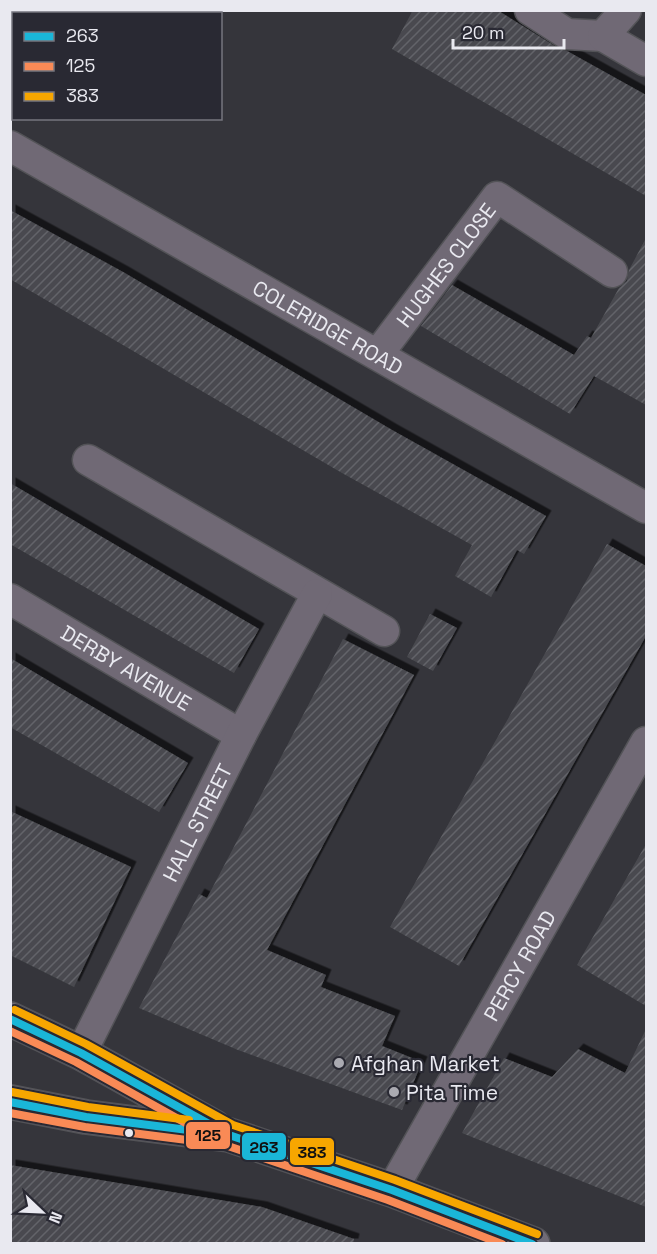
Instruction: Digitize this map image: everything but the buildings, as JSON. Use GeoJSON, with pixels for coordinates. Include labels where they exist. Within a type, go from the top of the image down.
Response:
{"type":"FeatureCollection","features":[{"type":"Feature","properties":{"kind":"main road"},"geometry":{"type":"LineString","coordinates":[[10,1019],[81,1053],[229,1135],[392,1190],[533,1244]]}},
{"type":"Feature","properties":{"kind":"main road"},"geometry":{"type":"LineString","coordinates":[[10,1102],[86,1117],[229,1135]]}},
{"type":"Feature","properties":{"kind":"street"},"geometry":{"type":"LineString","coordinates":[[530,10],[567,34],[603,36],[646,61]]}},
{"type":"Feature","properties":{"kind":"street"},"geometry":{"type":"LineString","coordinates":[[603,36],[626,10]]}},
{"type":"Feature","properties":{"kind":"street","name":"COLERIDGE ROAD"},"geometry":{"type":"LineString","coordinates":[[10,146],[646,507]]}},
{"type":"Feature","properties":{"kind":"street","name":"HUGHES CLOSE"},"geometry":{"type":"LineString","coordinates":[[378,354],[497,197],[612,272]]}},
{"type":"Feature","properties":{"kind":"street"},"geometry":{"type":"LineString","coordinates":[[88,460],[384,631]]}},
{"type":"Feature","properties":{"kind":"street","name":"HALL STREET"},"geometry":{"type":"LineString","coordinates":[[81,1053],[241,735],[317,594]]}},
{"type":"Feature","properties":{"kind":"street","name":"DERBY AVENUE"},"geometry":{"type":"LineString","coordinates":[[10,599],[241,735]]}},
{"type":"Feature","properties":{"kind":"street","name":"PERCY ROAD"},"geometry":{"type":"LineString","coordinates":[[392,1190],[646,742]]}},
{"type":"Feature","properties":{"kind":"transit line","name":"383"},"geometry":{"type":"LineString","coordinates":[[15,1010],[86,1044],[233,1125],[395,1180],[537,1234]]}},
{"type":"Feature","properties":{"kind":"transit line","name":"263"},"geometry":{"type":"LineString","coordinates":[[10,1019],[81,1053],[229,1135],[392,1190],[532,1244]]}},
{"type":"Feature","properties":{"kind":"transit line","name":"125"},"geometry":{"type":"LineString","coordinates":[[10,1031],[76,1062],[225,1145],[388,1200],[502,1244]]}},
{"type":"Feature","properties":{"kind":"transit line","name":"383"},"geometry":{"type":"LineString","coordinates":[[12,1092],[88,1107],[189,1120]]}},
{"type":"Feature","properties":{"kind":"transit line","name":"263"},"geometry":{"type":"LineString","coordinates":[[10,1102],[86,1117],[188,1130]]}},
{"type":"Feature","properties":{"kind":"transit line","name":"125"},"geometry":{"type":"LineString","coordinates":[[10,1113],[85,1127],[187,1140]]}},
{"type":"Feature","properties":{"kind":"place","name":"Afghan Market"},"geometry":{"type":"Point","coordinates":[339,1063]}},
{"type":"Feature","properties":{"kind":"place","name":"Pita Time"},"geometry":{"type":"Point","coordinates":[394,1092]}}]}
